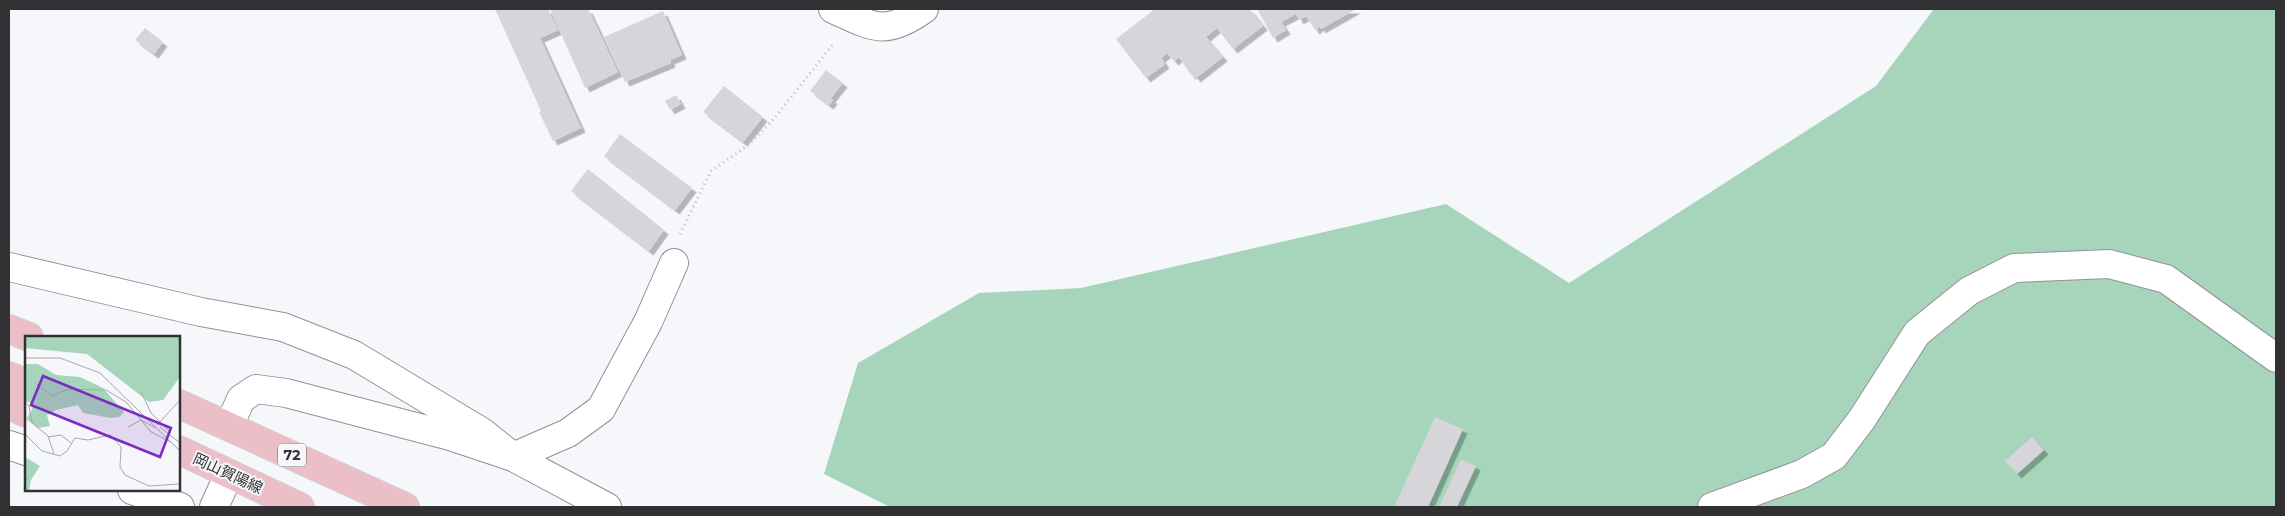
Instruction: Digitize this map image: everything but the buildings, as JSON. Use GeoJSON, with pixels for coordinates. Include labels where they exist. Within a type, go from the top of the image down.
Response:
{"type":"FeatureCollection","features":[{"type":"Feature","properties":{"kind":"main road"},"geometry":{"type":"LineString","coordinates":[[9,329],[26,336]]}},
{"type":"Feature","properties":{"kind":"main road"},"geometry":{"type":"LineString","coordinates":[[9,376],[25,383]]}},
{"type":"Feature","properties":{"kind":"main road","name":"72"},"geometry":{"type":"LineString","coordinates":[[180,404],[405,507]]}},
{"type":"Feature","properties":{"kind":"main road"},"geometry":{"type":"LineString","coordinates":[[9,405],[25,413]]}},
{"type":"Feature","properties":{"kind":"main road","name":"岡山賀陽線"},"geometry":{"type":"LineString","coordinates":[[180,451],[300,507]]}},
{"type":"Feature","properties":{"kind":"street"},"geometry":{"type":"LineString","coordinates":[[843,13],[868,25],[888,28],[924,9]]}},
{"type":"Feature","properties":{"kind":"street"},"geometry":{"type":"LineString","coordinates":[[513,457],[568,433],[602,409],[648,322],[674,263]]}},
{"type":"Feature","properties":{"kind":"street"},"geometry":{"type":"LineString","coordinates":[[1712,507],[1802,474],[1834,456],[1862,419],[1917,333],[1969,291],[2014,268],[2109,264],[2166,279],[2276,358]]}},
{"type":"Feature","properties":{"kind":"street"},"geometry":{"type":"LineString","coordinates":[[9,267],[202,312],[283,326],[354,355],[482,432],[513,457]]}},
{"type":"Feature","properties":{"kind":"street"},"geometry":{"type":"LineString","coordinates":[[228,426],[241,398],[256,389],[286,392],[450,436],[513,457],[607,507]]}},
{"type":"Feature","properties":{"kind":"street"},"geometry":{"type":"LineString","coordinates":[[9,445],[25,451]]}},
{"type":"Feature","properties":{"kind":"street"},"geometry":{"type":"LineString","coordinates":[[214,507],[229,474]]}},
{"type":"Feature","properties":{"kind":"street"},"geometry":{"type":"LineString","coordinates":[[135,491],[180,507]]}},
{"type":"Feature","properties":{"kind":"path"},"geometry":{"type":"LineString","coordinates":[[674,263],[674,247],[711,171],[747,146],[772,121],[823,58],[843,13]]}},
{"type":"Feature","properties":{"kind":"green space"},"geometry":{"type":"Polygon","coordinates":[[[1934,9],[2276,9],[2276,507],[890,507],[824,474],[858,363],[979,293],[1081,288],[1446,204],[1569,283],[1876,86],[1934,9]]]}}]}
